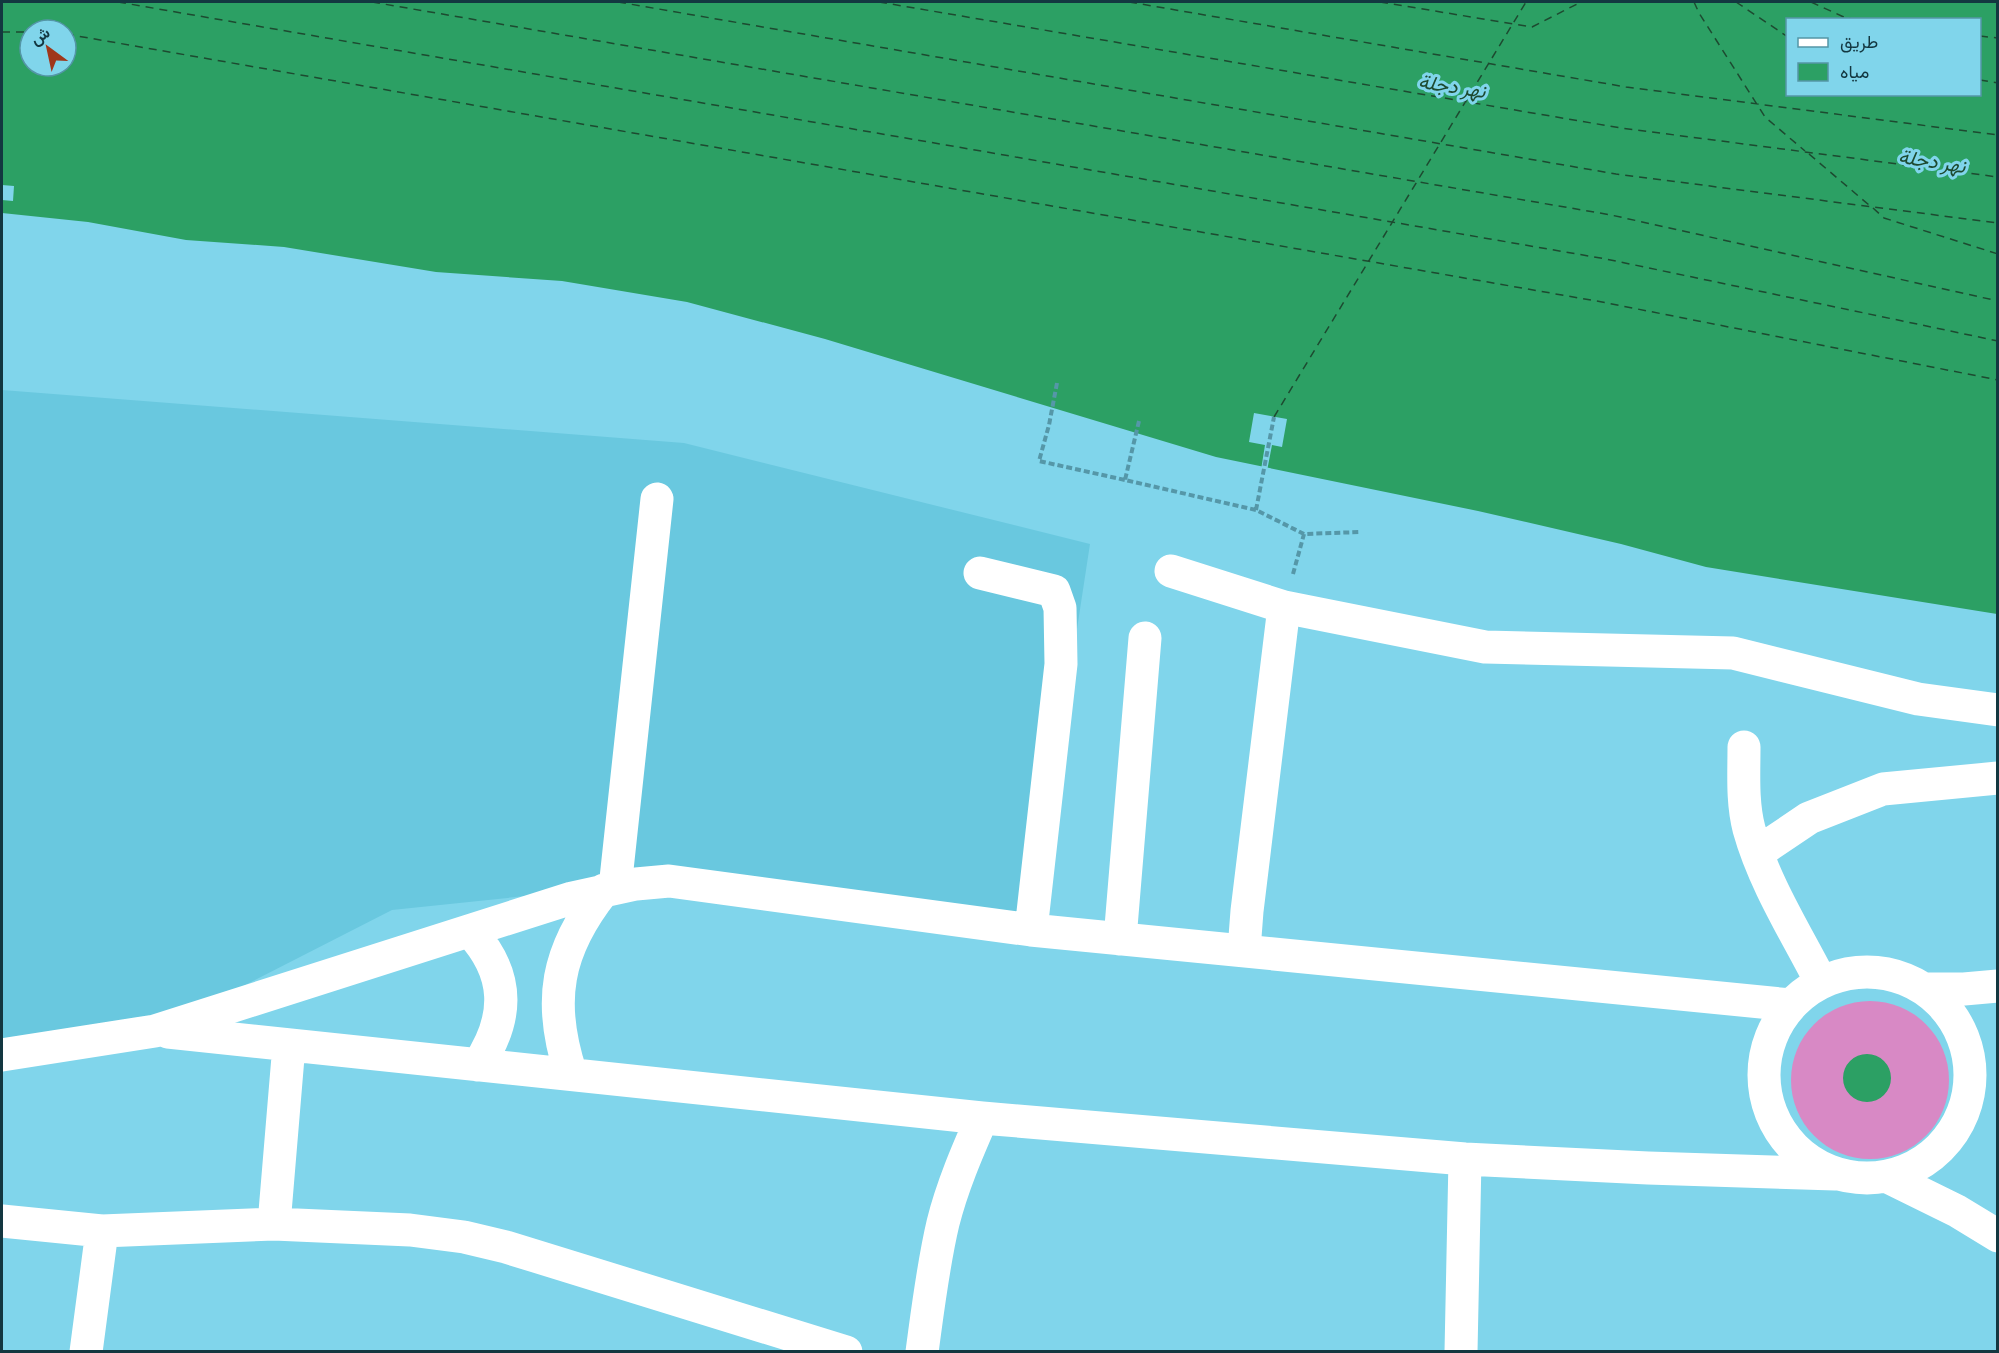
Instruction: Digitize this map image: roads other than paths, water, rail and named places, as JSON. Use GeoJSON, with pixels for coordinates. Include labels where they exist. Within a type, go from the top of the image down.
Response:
{"type":"FeatureCollection","features":[{"type":"Feature","properties":{"kind":"street"},"geometry":{"type":"LineString","coordinates":[[571,1074],[562,1047],[558,1020],[558,991],[563,963],[572,937],[586,912],[609,889],[657,499]]}},
{"type":"Feature","properties":{"kind":"street"},"geometry":{"type":"LineString","coordinates":[[1171,571],[1284,606],[1485,646],[1733,653],[1918,699],[1998,710]]}},
{"type":"Feature","properties":{"kind":"street"},"geometry":{"type":"LineString","coordinates":[[980,573],[1054,591],[1060,608],[1061,664],[1031,930]]}},
{"type":"Feature","properties":{"kind":"street"},"geometry":{"type":"LineString","coordinates":[[1244,950],[1284,606]]}},
{"type":"Feature","properties":{"kind":"street"},"geometry":{"type":"LineString","coordinates":[[1120,939],[1146,638]]}},
{"type":"Feature","properties":{"kind":"street"},"geometry":{"type":"LineString","coordinates":[[1744,747],[1744,802],[1757,853],[1821,982]]}},
{"type":"Feature","properties":{"kind":"street"},"geometry":{"type":"LineString","coordinates":[[1757,853],[1809,818],[1883,789],[1998,778]]}},
{"type":"Feature","properties":{"kind":"street"},"geometry":{"type":"LineString","coordinates":[[2,1055],[154,1031],[572,898],[609,889],[669,881],[1031,930],[1791,1005]]}},
{"type":"Feature","properties":{"kind":"street"},"geometry":{"type":"LineString","coordinates":[[470,931],[484,946],[494,964],[501,996],[498,1027],[490,1047],[478,1065]]}},
{"type":"Feature","properties":{"kind":"street"},"geometry":{"type":"LineString","coordinates":[[154,1031],[982,1118],[1465,1159],[1835,1174],[1863,1179],[1890,1178],[1927,1161],[1954,1132],[1970,1095],[1969,1055],[1955,1018],[1927,990],[1893,974],[1857,972],[1821,982],[1791,1005],[1772,1034],[1764,1067],[1767,1102],[1781,1133],[1805,1159],[1835,1174]]}},
{"type":"Feature","properties":{"kind":"street"},"geometry":{"type":"LineString","coordinates":[[1927,990],[1998,986]]}},
{"type":"Feature","properties":{"kind":"street"},"geometry":{"type":"LineString","coordinates":[[274,1224],[289,1045]]}},
{"type":"Feature","properties":{"kind":"street"},"geometry":{"type":"LineString","coordinates":[[922,1352],[934,1269],[944,1221],[964,1159],[982,1118]]}},
{"type":"Feature","properties":{"kind":"street"},"geometry":{"type":"LineString","coordinates":[[1461,1352],[1465,1159]]}},
{"type":"Feature","properties":{"kind":"street"},"geometry":{"type":"LineString","coordinates":[[1890,1178],[1957,1211],[1998,1236]]}},
{"type":"Feature","properties":{"kind":"street"},"geometry":{"type":"LineString","coordinates":[[2,1221],[102,1231],[274,1224],[410,1230],[465,1237],[506,1247],[846,1352]]}},
{"type":"Feature","properties":{"kind":"street"},"geometry":{"type":"LineString","coordinates":[[86,1352],[102,1231]]}},
{"type":"Feature","properties":{"kind":"water","name":"نهر دجلة"},"geometry":{"type":"Polygon","coordinates":[[[2,2],[1997,2],[1997,614],[1706,567],[1621,544],[1478,511],[1216,457],[825,339],[687,302],[562,281],[436,272],[284,247],[186,240],[88,222],[2,213],[2,2]]]}},
{"type":"Feature","properties":{"kind":"water"},"geometry":{"type":"Polygon","coordinates":[[[1867,1054],[1884,1061],[1891,1078],[1884,1095],[1867,1102],[1850,1095],[1843,1078],[1850,1061],[1867,1054]]]}}]}
